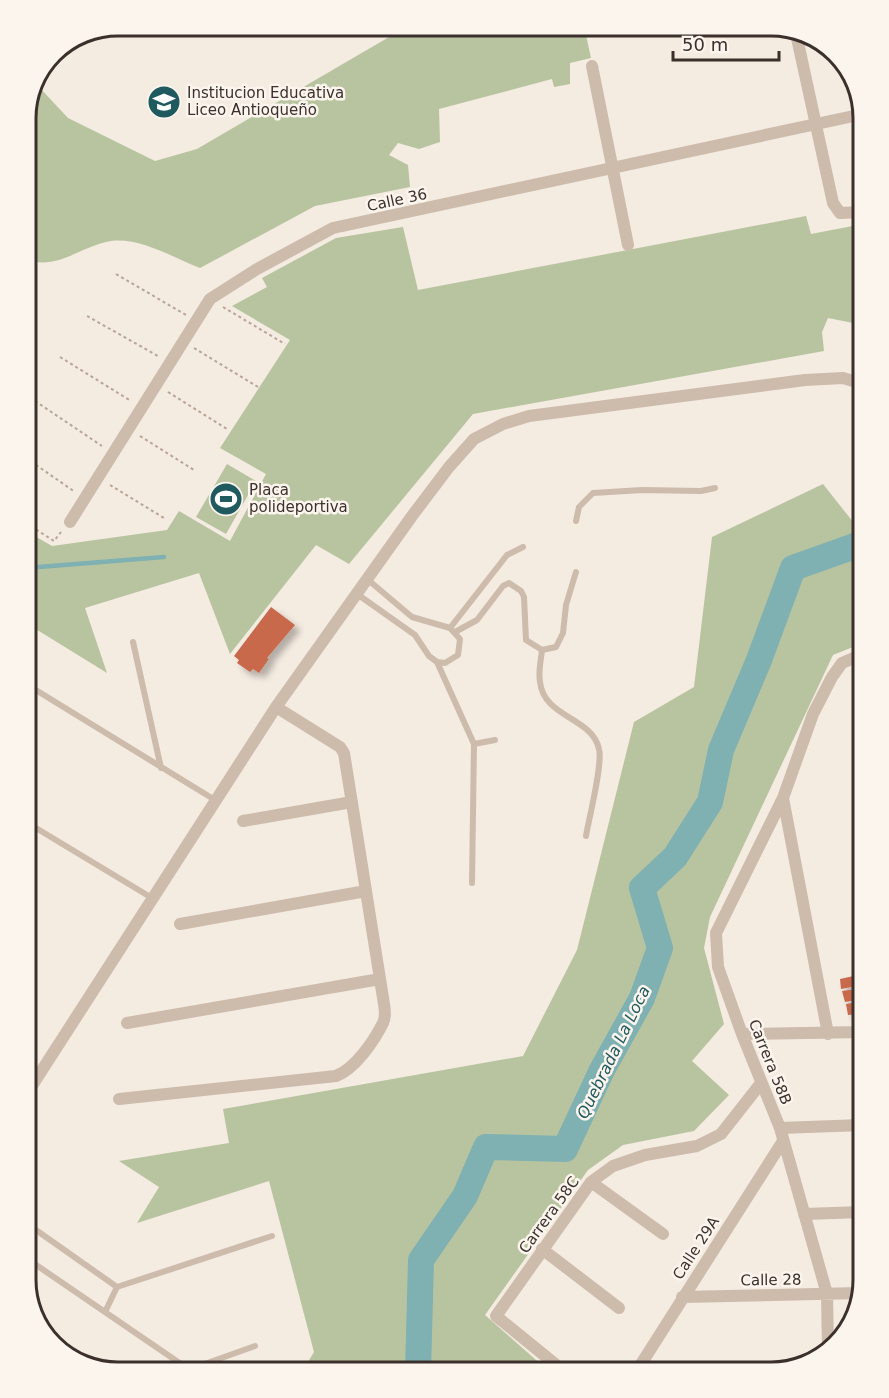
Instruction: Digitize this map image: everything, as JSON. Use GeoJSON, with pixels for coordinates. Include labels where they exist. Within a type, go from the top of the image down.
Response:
{"type":"FeatureCollection","features":[{"type":"Feature","properties":{"kind":"street"},"geometry":{"type":"LineString","coordinates":[[799,40],[833,203],[840,213],[853,212]]}},
{"type":"Feature","properties":{"kind":"street"},"geometry":{"type":"LineString","coordinates":[[592,66],[628,245]]}},
{"type":"Feature","properties":{"kind":"street","name":"Calle 36"},"geometry":{"type":"LineString","coordinates":[[69,522],[210,299],[257,269],[333,228],[853,116]]}},
{"type":"Feature","properties":{"kind":"street"},"geometry":{"type":"LineString","coordinates":[[36,1079],[276,707],[448,467],[474,439],[503,424],[529,416],[806,380],[843,378],[853,381]]}},
{"type":"Feature","properties":{"kind":"street","name":"Carrera 58B"},"geometry":{"type":"LineString","coordinates":[[828,1339],[827,1294],[780,1128],[718,967],[716,933],[783,798],[813,714],[842,663],[853,658]]}},
{"type":"Feature","properties":{"kind":"street"},"geometry":{"type":"LineString","coordinates":[[119,1099],[336,1076],[345,1073],[383,1024],[386,1016],[344,753],[340,747],[276,707]]}},
{"type":"Feature","properties":{"kind":"street"},"geometry":{"type":"LineString","coordinates":[[783,798],[828,1034]]}},
{"type":"Feature","properties":{"kind":"street"},"geometry":{"type":"LineString","coordinates":[[243,821],[352,802]]}},
{"type":"Feature","properties":{"kind":"street"},"geometry":{"type":"LineString","coordinates":[[180,924],[366,891]]}},
{"type":"Feature","properties":{"kind":"street"},"geometry":{"type":"LineString","coordinates":[[127,1023],[380,979]]}},
{"type":"Feature","properties":{"kind":"street"},"geometry":{"type":"LineString","coordinates":[[742,1034],[853,1033]]}},
{"type":"Feature","properties":{"kind":"street","name":"Carrera 58C"},"geometry":{"type":"LineString","coordinates":[[553,1362],[496,1316],[591,1182],[613,1167],[645,1155],[697,1146],[721,1134],[761,1083]]}},
{"type":"Feature","properties":{"kind":"street"},"geometry":{"type":"LineString","coordinates":[[780,1128],[853,1125]]}},
{"type":"Feature","properties":{"kind":"street","name":"Calle 29A"},"geometry":{"type":"LineString","coordinates":[[642,1362],[783,1141]]}},
{"type":"Feature","properties":{"kind":"street"},"geometry":{"type":"LineString","coordinates":[[591,1182],[663,1234]]}},
{"type":"Feature","properties":{"kind":"street"},"geometry":{"type":"LineString","coordinates":[[804,1214],[853,1212]]}},
{"type":"Feature","properties":{"kind":"street"},"geometry":{"type":"LineString","coordinates":[[542,1249],[619,1308]]}},
{"type":"Feature","properties":{"kind":"street","name":"Calle 28"},"geometry":{"type":"LineString","coordinates":[[682,1297],[851,1293]]}},
{"type":"Feature","properties":{"kind":"lane"},"geometry":{"type":"LineString","coordinates":[[576,520],[579,507],[593,493],[642,490],[701,491],[715,488]]}},
{"type":"Feature","properties":{"kind":"lane"},"geometry":{"type":"LineString","coordinates":[[453,630],[507,555],[524,547]]}},
{"type":"Feature","properties":{"kind":"lane"},"geometry":{"type":"LineString","coordinates":[[453,630],[477,620],[503,586],[510,583],[521,591],[524,597],[526,640],[542,650],[556,647],[560,641],[576,572]]}},
{"type":"Feature","properties":{"kind":"lane"},"geometry":{"type":"LineString","coordinates":[[367,579],[412,617],[453,630],[460,639],[458,655],[452,660],[437,662]]}},
{"type":"Feature","properties":{"kind":"lane"},"geometry":{"type":"LineString","coordinates":[[357,594],[415,636],[429,656],[437,662],[474,744],[472,884]]}},
{"type":"Feature","properties":{"kind":"lane"},"geometry":{"type":"LineString","coordinates":[[133,642],[161,768]]}},
{"type":"Feature","properties":{"kind":"lane"},"geometry":{"type":"LineString","coordinates":[[542,650],[539,682],[544,696],[553,708],[591,733],[600,751],[586,836]]}},
{"type":"Feature","properties":{"kind":"lane"},"geometry":{"type":"LineString","coordinates":[[36,690],[215,800]]}},
{"type":"Feature","properties":{"kind":"lane"},"geometry":{"type":"LineString","coordinates":[[474,744],[495,740]]}},
{"type":"Feature","properties":{"kind":"lane"},"geometry":{"type":"LineString","coordinates":[[36,828],[152,898]]}},
{"type":"Feature","properties":{"kind":"lane"},"geometry":{"type":"LineString","coordinates":[[36,1230],[117,1287]]}},
{"type":"Feature","properties":{"kind":"lane"},"geometry":{"type":"LineString","coordinates":[[105,1312],[117,1287],[272,1236]]}},
{"type":"Feature","properties":{"kind":"lane"},"geometry":{"type":"LineString","coordinates":[[36,1265],[182,1362]]}},
{"type":"Feature","properties":{"kind":"lane"},"geometry":{"type":"LineString","coordinates":[[205,1362],[255,1346]]}},
{"type":"Feature","properties":{"kind":"path"},"geometry":{"type":"LineString","coordinates":[[116,273],[196,321]]}},
{"type":"Feature","properties":{"kind":"path"},"geometry":{"type":"LineString","coordinates":[[210,299],[285,344]]}},
{"type":"Feature","properties":{"kind":"path"},"geometry":{"type":"LineString","coordinates":[[87,316],[170,362]]}},
{"type":"Feature","properties":{"kind":"path"},"geometry":{"type":"LineString","coordinates":[[183,341],[258,387]]}},
{"type":"Feature","properties":{"kind":"path"},"geometry":{"type":"LineString","coordinates":[[60,357],[141,408]]}},
{"type":"Feature","properties":{"kind":"path"},"geometry":{"type":"LineString","coordinates":[[156,384],[226,429]]}},
{"type":"Feature","properties":{"kind":"path"},"geometry":{"type":"LineString","coordinates":[[36,402],[112,453]]}},
{"type":"Feature","properties":{"kind":"path"},"geometry":{"type":"LineString","coordinates":[[128,429],[194,470]]}},
{"type":"Feature","properties":{"kind":"path"},"geometry":{"type":"LineString","coordinates":[[36,465],[84,498]]}},
{"type":"Feature","properties":{"kind":"path"},"geometry":{"type":"LineString","coordinates":[[98,477],[164,518]]}},
{"type":"Feature","properties":{"kind":"path"},"geometry":{"type":"LineString","coordinates":[[36,529],[54,541],[69,522]]}},
{"type":"Feature","properties":{"kind":"green space"},"geometry":{"type":"Polygon","coordinates":[[[391,36],[586,36],[591,58],[570,63],[570,84],[554,87],[552,79],[439,109],[440,142],[419,149],[398,143],[389,155],[408,165],[410,187],[315,206],[200,268],[157,249],[122,241],[100,243],[58,260],[36,262],[36,112],[41,90],[68,118],[155,161],[197,149],[391,36]]]}},
{"type":"Feature","properties":{"kind":"green space"},"geometry":{"type":"Polygon","coordinates":[[[806,216],[811,234],[853,226],[853,323],[828,318],[822,332],[824,351],[473,414],[349,564],[316,545],[230,654],[199,573],[85,608],[107,673],[36,629],[36,537],[52,546],[167,530],[179,511],[230,541],[266,474],[220,448],[290,340],[232,306],[267,287],[262,278],[336,238],[403,227],[418,290],[806,216]]]}},
{"type":"Feature","properties":{"kind":"green space","name":"Placa polideportiva"},"geometry":{"type":"Polygon","coordinates":[[[227,464],[256,481],[226,534],[196,517],[227,464]]]}},
{"type":"Feature","properties":{"kind":"green space"},"geometry":{"type":"Polygon","coordinates":[[[823,484],[853,522],[853,647],[833,655],[710,917],[704,948],[724,1024],[692,1061],[729,1095],[694,1131],[623,1145],[588,1170],[485,1315],[538,1362],[308,1362],[314,1352],[269,1181],[137,1223],[159,1187],[119,1161],[229,1143],[223,1109],[523,1056],[577,950],[634,722],[694,687],[712,537],[823,484]]]}},
{"type":"Feature","properties":{"kind":"building"},"geometry":{"type":"Polygon","coordinates":[[[271,607],[295,625],[267,658],[269,659],[259,673],[253,669],[250,672],[237,663],[239,660],[234,656],[271,607]]]}},
{"type":"Feature","properties":{"kind":"building"},"geometry":{"type":"Polygon","coordinates":[[[853,976],[853,987],[841,989],[840,979],[853,976]]]}},
{"type":"Feature","properties":{"kind":"building"},"geometry":{"type":"Polygon","coordinates":[[[853,989],[853,1001],[845,1002],[842,991],[853,989]]]}},
{"type":"Feature","properties":{"kind":"building"},"geometry":{"type":"Polygon","coordinates":[[[853,1003],[853,1015],[848,1015],[846,1004],[853,1003]]]}},
{"type":"Feature","properties":{"kind":"waterway","name":"Quebrada La Loca"},"geometry":{"type":"LineString","coordinates":[[418,1362],[421,1260],[465,1196],[486,1147],[565,1149],[602,1070],[642,998],[660,948],[642,888],[675,857],[710,802],[721,750],[759,660],[793,568],[853,547]]}},
{"type":"Feature","properties":{"kind":"waterway"},"geometry":{"type":"LineString","coordinates":[[36,567],[164,557]]}},
{"type":"Feature","properties":{"kind":"place","name":"Institucion Educativa Liceo Antioqueño"},"geometry":{"type":"Point","coordinates":[164,102]}},
{"type":"Feature","properties":{"kind":"place","name":"Placa polideportiva"},"geometry":{"type":"Point","coordinates":[226,499]}}]}
